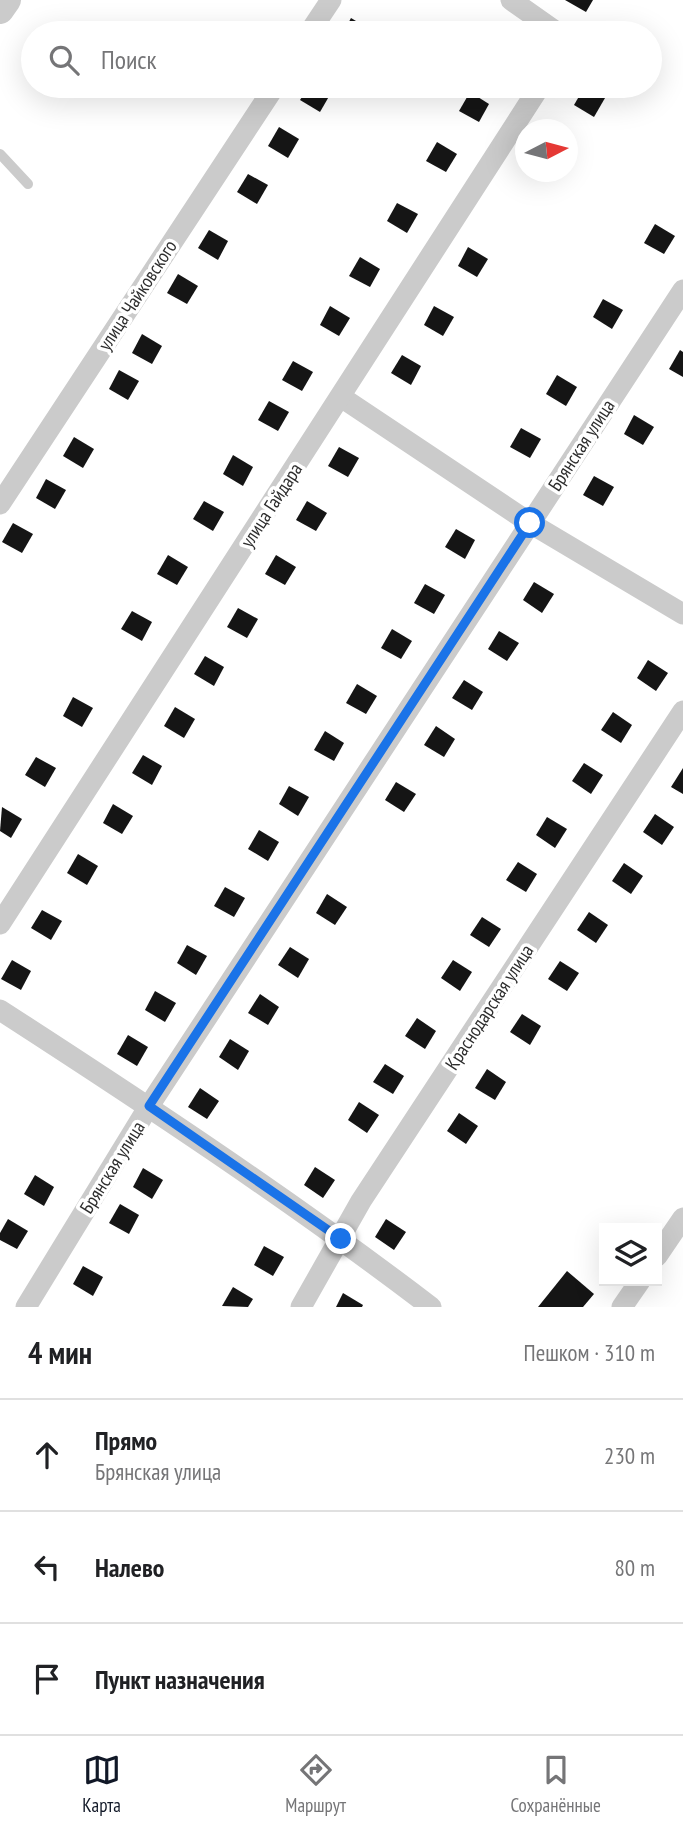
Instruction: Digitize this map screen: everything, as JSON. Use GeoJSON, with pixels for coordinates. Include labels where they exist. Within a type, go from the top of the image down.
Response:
{"type":"FeatureCollection","features":[{"type":"Feature","properties":{"kind":"street"},"geometry":{"type":"LineString","coordinates":[[0,10],[6,0]]}},
{"type":"Feature","properties":{"kind":"street"},"geometry":{"type":"LineString","coordinates":[[317,21],[331,0]]}},
{"type":"Feature","properties":{"kind":"street"},"geometry":{"type":"LineString","coordinates":[[510,0],[541,21]]}},
{"type":"Feature","properties":{"kind":"street","name":"улица Чайковского"},"geometry":{"type":"LineString","coordinates":[[0,503],[267,98]]}},
{"type":"Feature","properties":{"kind":"street","name":"улица Гайдара"},"geometry":{"type":"LineString","coordinates":[[0,924],[532,98]]}},
{"type":"Feature","properties":{"kind":"street","name":"Брянская улица"},"geometry":{"type":"LineString","coordinates":[[26,1307],[149,1106],[683,290]]}},
{"type":"Feature","properties":{"kind":"street"},"geometry":{"type":"LineString","coordinates":[[341,397],[530,523],[683,614]]}},
{"type":"Feature","properties":{"kind":"street","name":"Краснодарская улица"},"geometry":{"type":"LineString","coordinates":[[301,1307],[361,1201],[683,711]]}},
{"type":"Feature","properties":{"kind":"street"},"geometry":{"type":"LineString","coordinates":[[0,1010],[149,1106],[341,1239],[431,1307]]}},
{"type":"Feature","properties":{"kind":"street"},"geometry":{"type":"LineString","coordinates":[[662,1249],[683,1218]]}},
{"type":"Feature","properties":{"kind":"street"},"geometry":{"type":"LineString","coordinates":[[622,1307],[637,1286]]}},
{"type":"Feature","properties":{"kind":"lane"},"geometry":{"type":"LineString","coordinates":[[0,154],[28,184]]}},
{"type":"Feature","properties":{"kind":"building"},"geometry":{"type":"Polygon","coordinates":[[[565,0],[593,0],[586,12],[565,0]]]}},
{"type":"Feature","properties":{"kind":"building"},"geometry":{"type":"Polygon","coordinates":[[[301,98],[328,98],[320,112],[300,100],[301,98]]]}},
{"type":"Feature","properties":{"kind":"building"},"geometry":{"type":"Polygon","coordinates":[[[467,98],[480,98],[489,104],[479,122],[459,111],[467,98]]]}},
{"type":"Feature","properties":{"kind":"building"},"geometry":{"type":"Polygon","coordinates":[[[578,98],[605,98],[594,117],[574,105],[578,98]]]}},
{"type":"Feature","properties":{"kind":"building"},"geometry":{"type":"Polygon","coordinates":[[[279,127],[299,139],[288,158],[268,146],[279,127]]]}},
{"type":"Feature","properties":{"kind":"building"},"geometry":{"type":"Polygon","coordinates":[[[437,142],[457,154],[446,172],[426,161],[437,142]]]}},
{"type":"Feature","properties":{"kind":"building"},"geometry":{"type":"Polygon","coordinates":[[[248,174],[268,185],[257,204],[237,192],[248,174]]]}},
{"type":"Feature","properties":{"kind":"building"},"geometry":{"type":"Polygon","coordinates":[[[397,203],[418,214],[407,233],[387,221],[397,203]]]}},
{"type":"Feature","properties":{"kind":"building"},"geometry":{"type":"Polygon","coordinates":[[[655,224],[675,236],[664,254],[644,243],[655,224]]]}},
{"type":"Feature","properties":{"kind":"building"},"geometry":{"type":"Polygon","coordinates":[[[209,230],[228,241],[218,260],[198,248],[209,230]]]}},
{"type":"Feature","properties":{"kind":"building"},"geometry":{"type":"Polygon","coordinates":[[[468,247],[488,259],[477,277],[458,266],[468,247]]]}},
{"type":"Feature","properties":{"kind":"building"},"geometry":{"type":"Polygon","coordinates":[[[360,257],[380,269],[370,287],[349,276],[360,257]]]}},
{"type":"Feature","properties":{"kind":"building"},"geometry":{"type":"Polygon","coordinates":[[[178,274],[198,286],[187,304],[167,293],[178,274]]]}},
{"type":"Feature","properties":{"kind":"building"},"geometry":{"type":"Polygon","coordinates":[[[603,299],[623,310],[612,329],[593,317],[603,299]]]}},
{"type":"Feature","properties":{"kind":"building"},"geometry":{"type":"Polygon","coordinates":[[[330,306],[350,318],[339,336],[320,325],[330,306]]]}},
{"type":"Feature","properties":{"kind":"building"},"geometry":{"type":"Polygon","coordinates":[[[434,306],[454,317],[443,336],[424,325],[434,306]]]}},
{"type":"Feature","properties":{"kind":"building"},"geometry":{"type":"Polygon","coordinates":[[[142,334],[162,346],[152,364],[132,353],[142,334]]]}},
{"type":"Feature","properties":{"kind":"building"},"geometry":{"type":"Polygon","coordinates":[[[680,350],[683,352],[683,377],[669,369],[680,350]]]}},
{"type":"Feature","properties":{"kind":"building"},"geometry":{"type":"Polygon","coordinates":[[[402,355],[421,366],[411,385],[391,373],[402,355]]]}},
{"type":"Feature","properties":{"kind":"building"},"geometry":{"type":"Polygon","coordinates":[[[293,361],[313,372],[302,391],[282,380],[293,361]]]}},
{"type":"Feature","properties":{"kind":"building"},"geometry":{"type":"Polygon","coordinates":[[[119,370],[139,381],[128,400],[109,389],[119,370]]]}},
{"type":"Feature","properties":{"kind":"building"},"geometry":{"type":"Polygon","coordinates":[[[557,375],[577,387],[566,406],[546,394],[557,375]]]}},
{"type":"Feature","properties":{"kind":"building"},"geometry":{"type":"Polygon","coordinates":[[[269,401],[289,412],[278,431],[258,420],[269,401]]]}},
{"type":"Feature","properties":{"kind":"building"},"geometry":{"type":"Polygon","coordinates":[[[634,415],[654,427],[643,445],[624,434],[634,415]]]}},
{"type":"Feature","properties":{"kind":"building"},"geometry":{"type":"Polygon","coordinates":[[[521,428],[541,439],[530,458],[510,447],[521,428]]]}},
{"type":"Feature","properties":{"kind":"building"},"geometry":{"type":"Polygon","coordinates":[[[74,437],[94,449],[83,468],[63,456],[74,437]]]}},
{"type":"Feature","properties":{"kind":"building"},"geometry":{"type":"Polygon","coordinates":[[[339,447],[359,458],[348,477],[328,466],[339,447]]]}},
{"type":"Feature","properties":{"kind":"building"},"geometry":{"type":"Polygon","coordinates":[[[233,455],[253,467],[243,486],[223,474],[233,455]]]}},
{"type":"Feature","properties":{"kind":"building"},"geometry":{"type":"Polygon","coordinates":[[[594,476],[614,487],[603,506],[583,495],[594,476]]]}},
{"type":"Feature","properties":{"kind":"building"},"geometry":{"type":"Polygon","coordinates":[[[46,479],[66,490],[55,509],[36,498],[46,479]]]}},
{"type":"Feature","properties":{"kind":"building"},"geometry":{"type":"Polygon","coordinates":[[[204,501],[224,512],[213,531],[193,519],[204,501]]]}},
{"type":"Feature","properties":{"kind":"building"},"geometry":{"type":"Polygon","coordinates":[[[307,501],[327,513],[316,531],[296,520],[307,501]]]}},
{"type":"Feature","properties":{"kind":"building"},"geometry":{"type":"Polygon","coordinates":[[[13,523],[33,534],[22,553],[2,542],[13,523]]]}},
{"type":"Feature","properties":{"kind":"building"},"geometry":{"type":"Polygon","coordinates":[[[456,529],[475,540],[465,559],[445,547],[456,529]]]}},
{"type":"Feature","properties":{"kind":"building"},"geometry":{"type":"Polygon","coordinates":[[[168,555],[188,567],[177,585],[157,574],[168,555]]]}},
{"type":"Feature","properties":{"kind":"building"},"geometry":{"type":"Polygon","coordinates":[[[276,555],[296,567],[285,585],[265,574],[276,555]]]}},
{"type":"Feature","properties":{"kind":"building"},"geometry":{"type":"Polygon","coordinates":[[[534,582],[554,594],[542,613],[523,600],[534,582]]]}},
{"type":"Feature","properties":{"kind":"building"},"geometry":{"type":"Polygon","coordinates":[[[425,584],[445,595],[434,614],[414,603],[425,584]]]}},
{"type":"Feature","properties":{"kind":"building"},"geometry":{"type":"Polygon","coordinates":[[[238,608],[258,619],[247,638],[227,627],[238,608]]]}},
{"type":"Feature","properties":{"kind":"building"},"geometry":{"type":"Polygon","coordinates":[[[132,611],[152,622],[142,641],[121,629],[132,611]]]}},
{"type":"Feature","properties":{"kind":"building"},"geometry":{"type":"Polygon","coordinates":[[[392,629],[412,641],[401,659],[381,648],[392,629]]]}},
{"type":"Feature","properties":{"kind":"building"},"geometry":{"type":"Polygon","coordinates":[[[499,631],[519,643],[507,661],[488,649],[499,631]]]}},
{"type":"Feature","properties":{"kind":"building"},"geometry":{"type":"Polygon","coordinates":[[[205,656],[224,667],[214,686],[194,674],[205,656]]]}},
{"type":"Feature","properties":{"kind":"building"},"geometry":{"type":"Polygon","coordinates":[[[648,660],[668,673],[656,691],[637,678],[648,660]]]}},
{"type":"Feature","properties":{"kind":"building"},"geometry":{"type":"Polygon","coordinates":[[[464,680],[483,692],[472,710],[452,698],[464,680]]]}},
{"type":"Feature","properties":{"kind":"building"},"geometry":{"type":"Polygon","coordinates":[[[357,684],[377,696],[366,714],[346,703],[357,684]]]}},
{"type":"Feature","properties":{"kind":"building"},"geometry":{"type":"Polygon","coordinates":[[[73,697],[93,708],[82,727],[63,716],[73,697]]]}},
{"type":"Feature","properties":{"kind":"building"},"geometry":{"type":"Polygon","coordinates":[[[175,707],[195,719],[184,738],[164,726],[175,707]]]}},
{"type":"Feature","properties":{"kind":"building"},"geometry":{"type":"Polygon","coordinates":[[[613,712],[632,725],[621,743],[601,730],[613,712]]]}},
{"type":"Feature","properties":{"kind":"building"},"geometry":{"type":"Polygon","coordinates":[[[436,726],[455,739],[444,757],[424,745],[436,726]]]}},
{"type":"Feature","properties":{"kind":"building"},"geometry":{"type":"Polygon","coordinates":[[[325,731],[344,743],[334,761],[314,750],[325,731]]]}},
{"type":"Feature","properties":{"kind":"building"},"geometry":{"type":"Polygon","coordinates":[[[143,755],[162,766],[152,785],[132,773],[143,755]]]}},
{"type":"Feature","properties":{"kind":"building"},"geometry":{"type":"Polygon","coordinates":[[[36,757],[56,768],[45,787],[25,775],[36,757]]]}},
{"type":"Feature","properties":{"kind":"building"},"geometry":{"type":"Polygon","coordinates":[[[584,763],[603,775],[591,794],[572,781],[584,763]]]}},
{"type":"Feature","properties":{"kind":"building"},"geometry":{"type":"Polygon","coordinates":[[[683,768],[683,794],[671,787],[683,768]]]}},
{"type":"Feature","properties":{"kind":"building"},"geometry":{"type":"Polygon","coordinates":[[[396,782],[416,794],[404,812],[385,800],[396,782]]]}},
{"type":"Feature","properties":{"kind":"building"},"geometry":{"type":"Polygon","coordinates":[[[289,786],[309,797],[298,816],[279,804],[289,786]]]}},
{"type":"Feature","properties":{"kind":"building"},"geometry":{"type":"Polygon","coordinates":[[[113,804],[133,816],[122,834],[103,823],[113,804]]]}},
{"type":"Feature","properties":{"kind":"building"},"geometry":{"type":"Polygon","coordinates":[[[2,807],[22,819],[11,838],[0,831],[2,807]]]}},
{"type":"Feature","properties":{"kind":"building"},"geometry":{"type":"Polygon","coordinates":[[[655,814],[674,827],[662,845],[643,832],[655,814]]]}},
{"type":"Feature","properties":{"kind":"building"},"geometry":{"type":"Polygon","coordinates":[[[547,817],[567,829],[555,848],[536,835],[547,817]]]}},
{"type":"Feature","properties":{"kind":"building"},"geometry":{"type":"Polygon","coordinates":[[[259,830],[279,842],[268,861],[248,849],[259,830]]]}},
{"type":"Feature","properties":{"kind":"building"},"geometry":{"type":"Polygon","coordinates":[[[78,854],[98,866],[87,885],[67,873],[78,854]]]}},
{"type":"Feature","properties":{"kind":"building"},"geometry":{"type":"Polygon","coordinates":[[[518,862],[537,874],[526,892],[506,880],[518,862]]]}},
{"type":"Feature","properties":{"kind":"building"},"geometry":{"type":"Polygon","coordinates":[[[624,863],[643,876],[631,894],[612,881],[624,863]]]}},
{"type":"Feature","properties":{"kind":"building"},"geometry":{"type":"Polygon","coordinates":[[[225,887],[245,898],[234,917],[214,906],[225,887]]]}},
{"type":"Feature","properties":{"kind":"building"},"geometry":{"type":"Polygon","coordinates":[[[327,894],[347,907],[335,925],[316,913],[327,894]]]}},
{"type":"Feature","properties":{"kind":"building"},"geometry":{"type":"Polygon","coordinates":[[[42,910],[62,921],[51,940],[31,928],[42,910]]]}},
{"type":"Feature","properties":{"kind":"building"},"geometry":{"type":"Polygon","coordinates":[[[589,912],[608,925],[596,943],[577,930],[589,912]]]}},
{"type":"Feature","properties":{"kind":"building"},"geometry":{"type":"Polygon","coordinates":[[[482,917],[501,929],[489,947],[470,935],[482,917]]]}},
{"type":"Feature","properties":{"kind":"building"},"geometry":{"type":"Polygon","coordinates":[[[187,945],[207,956],[196,975],[177,963],[187,945]]]}},
{"type":"Feature","properties":{"kind":"building"},"geometry":{"type":"Polygon","coordinates":[[[290,947],[309,959],[298,978],[278,965],[290,947]]]}},
{"type":"Feature","properties":{"kind":"building"},"geometry":{"type":"Polygon","coordinates":[[[12,960],[31,971],[21,990],[1,979],[12,960]]]}},
{"type":"Feature","properties":{"kind":"building"},"geometry":{"type":"Polygon","coordinates":[[[453,960],[472,972],[460,991],[441,978],[453,960]]]}},
{"type":"Feature","properties":{"kind":"building"},"geometry":{"type":"Polygon","coordinates":[[[560,961],[579,973],[567,991],[548,979],[560,961]]]}},
{"type":"Feature","properties":{"kind":"building"},"geometry":{"type":"Polygon","coordinates":[[[155,991],[176,1003],[165,1022],[145,1010],[155,991]]]}},
{"type":"Feature","properties":{"kind":"building"},"geometry":{"type":"Polygon","coordinates":[[[260,994],[279,1007],[268,1025],[248,1013],[260,994]]]}},
{"type":"Feature","properties":{"kind":"building"},"geometry":{"type":"Polygon","coordinates":[[[522,1014],[541,1026],[530,1045],[510,1032],[522,1014]]]}},
{"type":"Feature","properties":{"kind":"building"},"geometry":{"type":"Polygon","coordinates":[[[417,1018],[436,1031],[425,1049],[405,1036],[417,1018]]]}},
{"type":"Feature","properties":{"kind":"building"},"geometry":{"type":"Polygon","coordinates":[[[128,1035],[148,1047],[137,1066],[117,1054],[128,1035]]]}},
{"type":"Feature","properties":{"kind":"building"},"geometry":{"type":"Polygon","coordinates":[[[230,1039],[249,1051],[238,1070],[219,1057],[230,1039]]]}},
{"type":"Feature","properties":{"kind":"building"},"geometry":{"type":"Polygon","coordinates":[[[385,1064],[404,1076],[393,1094],[373,1082],[385,1064]]]}},
{"type":"Feature","properties":{"kind":"building"},"geometry":{"type":"Polygon","coordinates":[[[487,1069],[506,1082],[495,1100],[475,1088],[487,1069]]]}},
{"type":"Feature","properties":{"kind":"building"},"geometry":{"type":"Polygon","coordinates":[[[200,1088],[219,1101],[207,1119],[188,1107],[200,1088]]]}},
{"type":"Feature","properties":{"kind":"building"},"geometry":{"type":"Polygon","coordinates":[[[359,1102],[379,1115],[367,1133],[348,1120],[359,1102]]]}},
{"type":"Feature","properties":{"kind":"building"},"geometry":{"type":"Polygon","coordinates":[[[459,1113],[478,1126],[466,1144],[447,1131],[459,1113]]]}},
{"type":"Feature","properties":{"kind":"building"},"geometry":{"type":"Polygon","coordinates":[[[315,1167],[335,1180],[323,1198],[304,1185],[315,1167]]]}},
{"type":"Feature","properties":{"kind":"building"},"geometry":{"type":"Polygon","coordinates":[[[143,1168],[163,1180],[152,1199],[133,1187],[143,1168]]]}},
{"type":"Feature","properties":{"kind":"building"},"geometry":{"type":"Polygon","coordinates":[[[35,1175],[54,1187],[44,1206],[24,1194],[35,1175]]]}},
{"type":"Feature","properties":{"kind":"building"},"geometry":{"type":"Polygon","coordinates":[[[120,1204],[139,1215],[129,1234],[109,1223],[120,1204]]]}},
{"type":"Feature","properties":{"kind":"building"},"geometry":{"type":"Polygon","coordinates":[[[8,1219],[28,1231],[17,1249],[0,1240],[0,1233],[8,1219]]]}},
{"type":"Feature","properties":{"kind":"building"},"geometry":{"type":"Polygon","coordinates":[[[386,1219],[406,1232],[394,1250],[375,1237],[386,1219]]]}},
{"type":"Feature","properties":{"kind":"building"},"geometry":{"type":"Polygon","coordinates":[[[264,1246],[284,1257],[273,1276],[254,1265],[264,1246]]]}},
{"type":"Feature","properties":{"kind":"building"},"geometry":{"type":"Polygon","coordinates":[[[83,1266],[103,1277],[93,1296],[73,1284],[83,1266]]]}},
{"type":"Feature","properties":{"kind":"building"},"geometry":{"type":"Polygon","coordinates":[[[567,1271],[594,1294],[583,1307],[538,1307],[567,1271]]]}},
{"type":"Feature","properties":{"kind":"building"},"geometry":{"type":"Polygon","coordinates":[[[233,1287],[253,1299],[248,1307],[222,1306],[233,1287]]]}},
{"type":"Feature","properties":{"kind":"building"},"geometry":{"type":"Polygon","coordinates":[[[343,1293],[363,1305],[362,1307],[336,1307],[343,1293]]]}},
{"type":"Feature","properties":{"kind":"route"},"geometry":{"type":"LineString","coordinates":[[341,1239],[149,1106],[530,523]]}}]}
